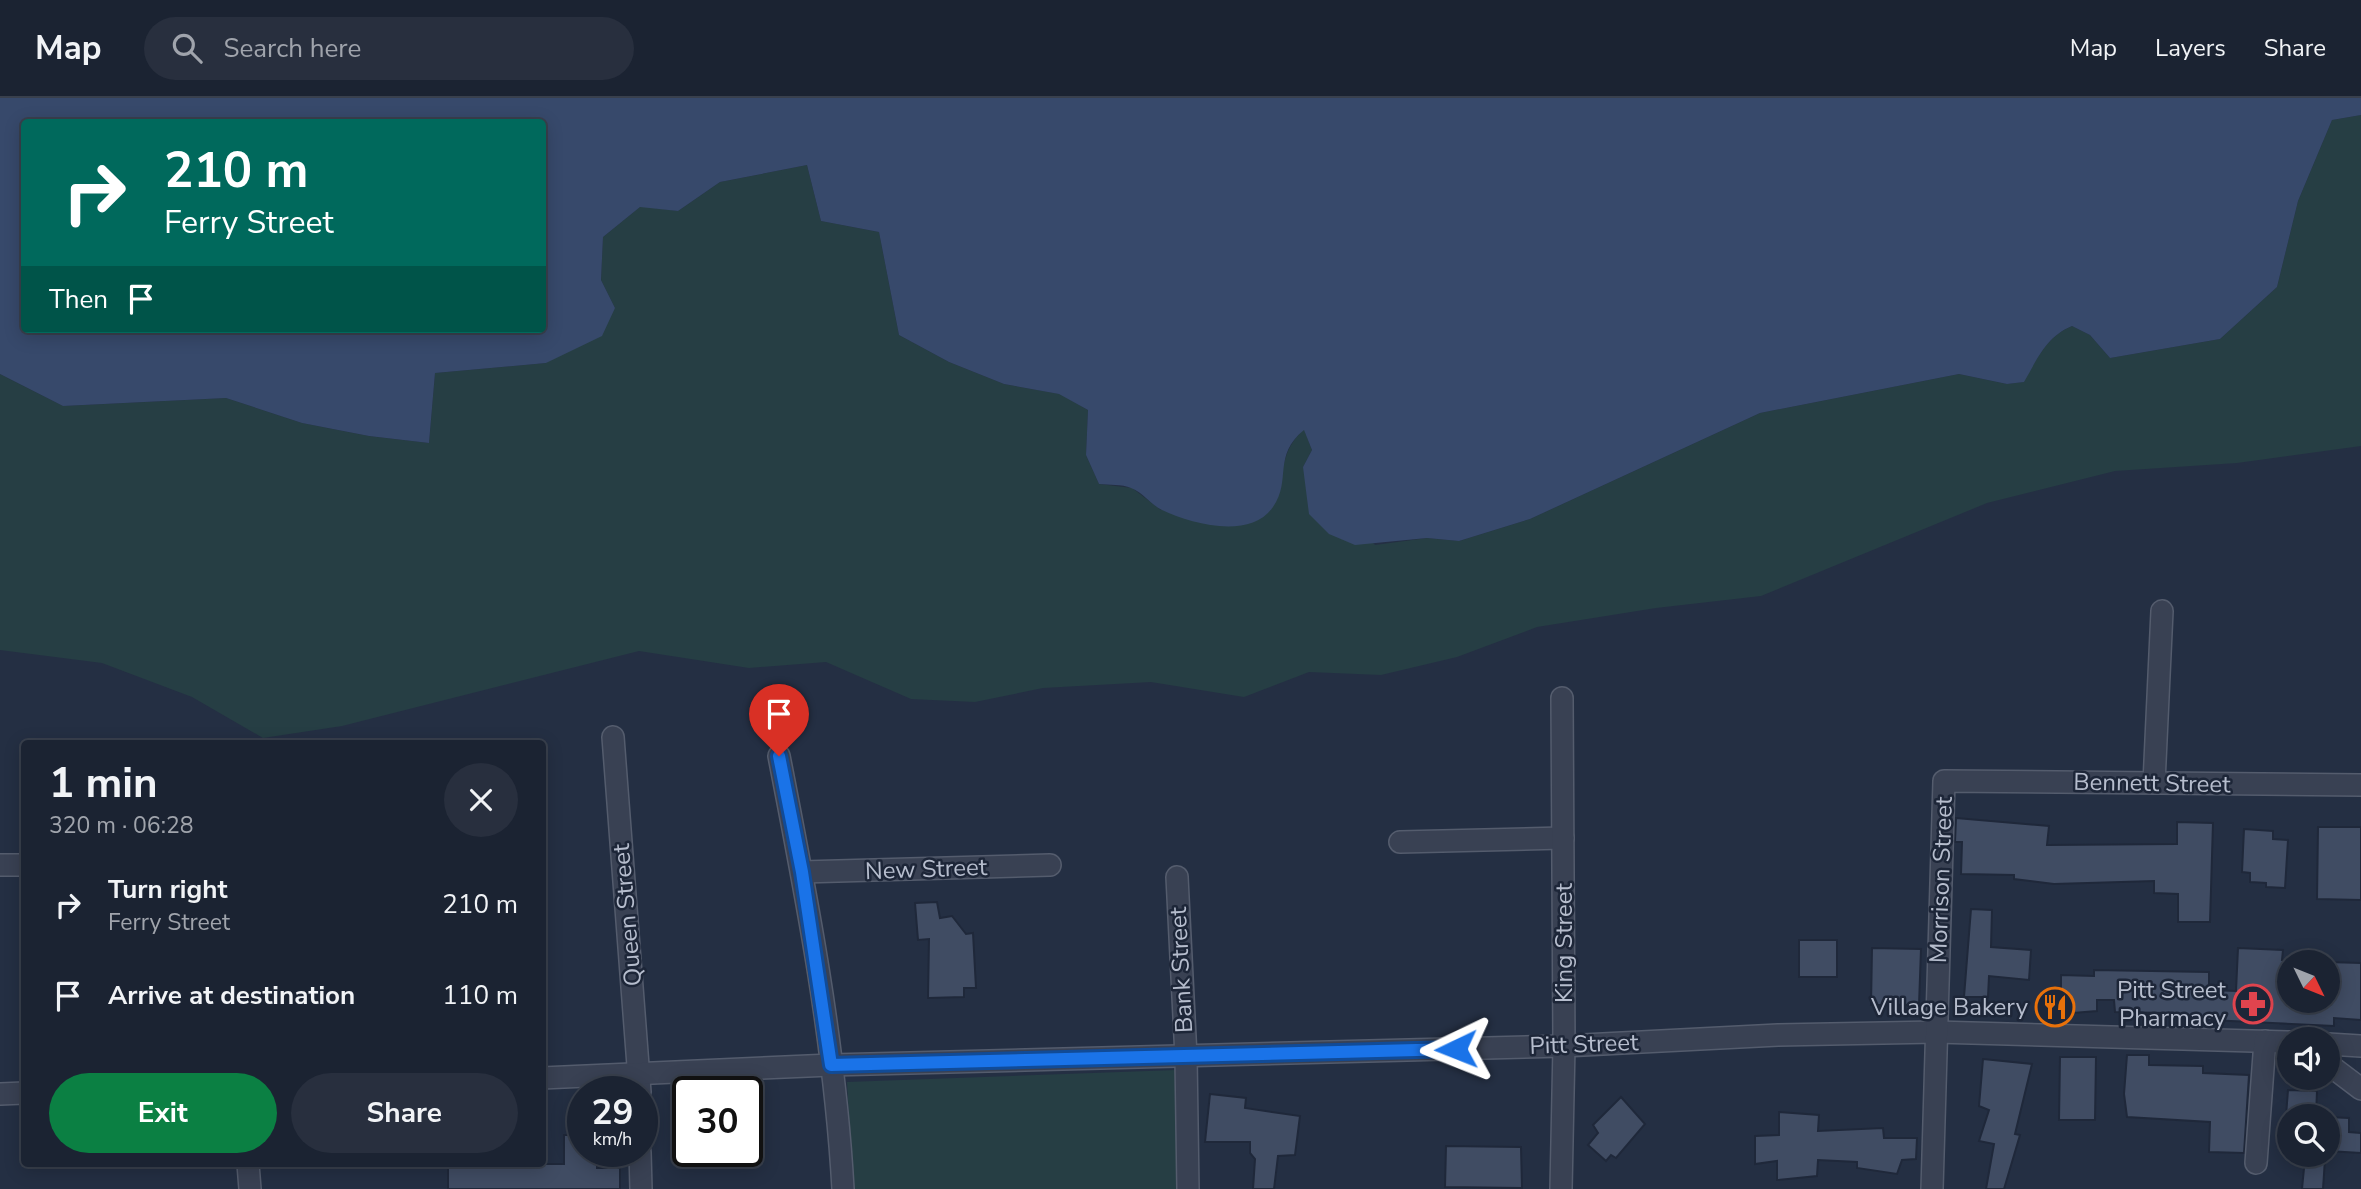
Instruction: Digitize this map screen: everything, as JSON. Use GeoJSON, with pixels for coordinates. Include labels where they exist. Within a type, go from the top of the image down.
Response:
{"type":"FeatureCollection","features":[{"type":"Feature","properties":{"kind":"street"},"geometry":{"type":"LineString","coordinates":[[2154,783],[2162,611]]}},
{"type":"Feature","properties":{"kind":"street","name":"King Street"},"geometry":{"type":"LineString","coordinates":[[1561,1189],[1564,1046],[1562,698]]}},
{"type":"Feature","properties":{"kind":"street","name":"Queen Street"},"geometry":{"type":"LineString","coordinates":[[613,737],[639,1076]]}},
{"type":"Feature","properties":{"kind":"street"},"geometry":{"type":"LineString","coordinates":[[779,756],[802,872],[831,1065],[839,1122],[842,1189]]}},
{"type":"Feature","properties":{"kind":"street","name":"Bennett Street"},"geometry":{"type":"LineString","coordinates":[[1944,781],[2361,785]]}},
{"type":"Feature","properties":{"kind":"street","name":"Morrison Street"},"geometry":{"type":"LineString","coordinates":[[1932,1189],[1944,781]]}},
{"type":"Feature","properties":{"kind":"street"},"geometry":{"type":"LineString","coordinates":[[1400,842],[1563,838]]}},
{"type":"Feature","properties":{"kind":"street"},"geometry":{"type":"LineString","coordinates":[[0,865],[21,865]]}},
{"type":"Feature","properties":{"kind":"street","name":"New Street"},"geometry":{"type":"LineString","coordinates":[[802,872],[1050,865]]}},
{"type":"Feature","properties":{"kind":"street","name":"Bank Street"},"geometry":{"type":"LineString","coordinates":[[1177,877],[1186,1057],[1188,1189]]}},
{"type":"Feature","properties":{"kind":"street","name":"Pitt Street"},"geometry":{"type":"LineString","coordinates":[[658,1082],[831,1065],[1564,1046],[1778,1035],[1936,1032],[2277,1042]]}},
{"type":"Feature","properties":{"kind":"street"},"geometry":{"type":"LineString","coordinates":[[2256,1163],[2265,1041]]}},
{"type":"Feature","properties":{"kind":"street"},"geometry":{"type":"LineString","coordinates":[[2340,1045],[2361,1046]]}},
{"type":"Feature","properties":{"kind":"street"},"geometry":{"type":"LineString","coordinates":[[2340,1073],[2361,1089]]}},
{"type":"Feature","properties":{"kind":"street","name":"Pitt Street"},"geometry":{"type":"LineString","coordinates":[[546,1078],[567,1080]]}},
{"type":"Feature","properties":{"kind":"street"},"geometry":{"type":"LineString","coordinates":[[0,1094],[21,1093]]}},
{"type":"Feature","properties":{"kind":"street"},"geometry":{"type":"LineString","coordinates":[[248,1167],[250,1189]]}},
{"type":"Feature","properties":{"kind":"street"},"geometry":{"type":"LineString","coordinates":[[640,1167],[641,1189]]}},
{"type":"Feature","properties":{"kind":"green space"},"geometry":{"type":"Polygon","coordinates":[[[2361,115],[2361,446],[2237,463],[2115,471],[1987,503],[1761,596],[1656,608],[1537,627],[1457,657],[1381,675],[1309,672],[1244,697],[1151,682],[1043,688],[975,702],[911,699],[826,662],[749,668],[639,651],[342,726],[263,738],[192,697],[102,663],[0,650],[0,374],[63,406],[226,398],[302,423],[369,436],[429,443],[435,373],[546,363],[615,308],[601,280],[603,237],[641,206],[678,211],[720,182],[807,165],[821,221],[879,232],[899,335],[949,362],[1004,384],[1060,394],[1088,410],[1086,455],[1099,484],[1132,488],[1161,510],[1280,487],[1289,449],[1304,429],[1312,450],[1303,467],[1375,545],[1427,538],[1459,541],[1530,519],[1760,413],[1959,374],[2007,384],[2023,382],[2049,342],[2072,326],[2090,335],[2110,358],[2220,339],[2277,287],[2298,201],[2332,120],[2361,115]]]}},
{"type":"Feature","properties":{"kind":"green space"},"geometry":{"type":"Polygon","coordinates":[[[1176,1070],[1176,1189],[853,1189],[847,1082],[1176,1070]]]}},
{"type":"Feature","properties":{"kind":"water"},"geometry":{"type":"Polygon","coordinates":[[[0,98],[2361,98],[2361,115],[2332,120],[2298,201],[2277,287],[2220,339],[2110,358],[2090,335],[2072,326],[2049,342],[2024,382],[2007,384],[1959,374],[1760,413],[1530,519],[1459,541],[1427,538],[1355,545],[1329,534],[1309,514],[1303,467],[1312,450],[1304,430],[1288,449],[1281,487],[1273,507],[1263,517],[1250,523],[1236,526],[1204,524],[1158,508],[1131,488],[1099,484],[1086,455],[1088,410],[1059,394],[1004,384],[949,362],[899,335],[879,232],[821,221],[807,165],[720,182],[678,211],[640,207],[603,237],[601,280],[615,308],[602,336],[546,363],[435,373],[429,443],[369,436],[302,423],[226,398],[63,406],[0,374],[0,98]]]}},
{"type":"Feature","properties":{"kind":"building"},"geometry":{"type":"Polygon","coordinates":[[[1956,818],[2049,826],[2047,845],[2177,844],[2177,822],[2213,823],[2210,922],[2178,922],[2178,894],[2154,893],[2154,881],[2054,884],[2014,879],[2014,875],[1961,874],[1962,842],[1955,842],[1956,818]]]}},
{"type":"Feature","properties":{"kind":"building"},"geometry":{"type":"Polygon","coordinates":[[[2318,827],[2361,827],[2361,900],[2317,899],[2318,827]]]}},
{"type":"Feature","properties":{"kind":"building"},"geometry":{"type":"Polygon","coordinates":[[[2244,829],[2273,831],[2273,839],[2288,840],[2285,888],[2266,887],[2266,883],[2250,882],[2250,873],[2242,872],[2244,829]]]}},
{"type":"Feature","properties":{"kind":"building"},"geometry":{"type":"Polygon","coordinates":[[[937,902],[940,918],[952,916],[966,934],[973,933],[976,988],[964,988],[964,997],[928,998],[929,939],[918,940],[915,903],[937,902]]]}},
{"type":"Feature","properties":{"kind":"building"},"geometry":{"type":"Polygon","coordinates":[[[1971,909],[1992,910],[1991,947],[2031,950],[2029,980],[1989,976],[1988,997],[1964,997],[1971,909]]]}},
{"type":"Feature","properties":{"kind":"building"},"geometry":{"type":"Polygon","coordinates":[[[1799,940],[1837,940],[1837,977],[1799,977],[1799,940]]]}},
{"type":"Feature","properties":{"kind":"building"},"geometry":{"type":"Polygon","coordinates":[[[1872,948],[1921,949],[1919,1005],[1871,1005],[1872,948]]]}},
{"type":"Feature","properties":{"kind":"building"},"geometry":{"type":"Polygon","coordinates":[[[2238,948],[2283,950],[2277,950],[2277,1013],[2340,1013],[2340,962],[2361,963],[2361,1020],[2334,1018],[2334,1026],[2189,1019],[2164,1016],[2164,1013],[2115,1012],[2114,1000],[2097,1000],[2097,1011],[2061,1014],[2061,975],[2094,976],[2094,970],[2209,972],[2209,990],[2236,991],[2238,948]]]}},
{"type":"Feature","properties":{"kind":"building"},"geometry":{"type":"Polygon","coordinates":[[[2127,1055],[2149,1055],[2149,1065],[2203,1066],[2203,1073],[2249,1075],[2244,1153],[2209,1152],[2210,1122],[2127,1117],[2124,1094],[2127,1055]]]}},
{"type":"Feature","properties":{"kind":"building"},"geometry":{"type":"Polygon","coordinates":[[[2060,1057],[2096,1057],[2095,1120],[2059,1120],[2060,1057]]]}},
{"type":"Feature","properties":{"kind":"building"},"geometry":{"type":"Polygon","coordinates":[[[1983,1059],[2032,1064],[2015,1134],[2020,1135],[2004,1189],[1986,1189],[1994,1144],[1979,1141],[1989,1110],[1979,1106],[1983,1059]]]}},
{"type":"Feature","properties":{"kind":"building"},"geometry":{"type":"Polygon","coordinates":[[[2288,1090],[2317,1091],[2316,1104],[2287,1104],[2288,1090]]]}},
{"type":"Feature","properties":{"kind":"building"},"geometry":{"type":"Polygon","coordinates":[[[1210,1094],[1246,1098],[1245,1108],[1300,1116],[1295,1155],[1278,1156],[1274,1189],[1253,1189],[1255,1159],[1250,1153],[1250,1142],[1205,1142],[1210,1094]]]}},
{"type":"Feature","properties":{"kind":"building"},"geometry":{"type":"Polygon","coordinates":[[[1621,1097],[1645,1124],[1616,1158],[1611,1155],[1606,1161],[1588,1145],[1598,1133],[1593,1125],[1621,1097]]]}},
{"type":"Feature","properties":{"kind":"building"},"geometry":{"type":"Polygon","coordinates":[[[1779,1112],[1819,1115],[1818,1131],[1883,1128],[1884,1138],[1917,1138],[1916,1159],[1902,1160],[1897,1174],[1857,1168],[1857,1162],[1818,1160],[1817,1176],[1777,1180],[1777,1161],[1755,1164],[1755,1136],[1779,1135],[1779,1112]]]}},
{"type":"Feature","properties":{"kind":"building"},"geometry":{"type":"Polygon","coordinates":[[[2340,1118],[2349,1118],[2349,1132],[2361,1133],[2361,1153],[2340,1152],[2340,1118]]]}},
{"type":"Feature","properties":{"kind":"building"},"geometry":{"type":"Polygon","coordinates":[[[564,1135],[567,1135],[567,1167],[620,1168],[620,1189],[448,1189],[448,1167],[546,1167],[546,1164],[564,1164],[564,1135]]]}},
{"type":"Feature","properties":{"kind":"building"},"geometry":{"type":"Polygon","coordinates":[[[1446,1146],[1521,1147],[1522,1188],[1445,1187],[1446,1146]]]}},
{"type":"Feature","properties":{"kind":"building"},"geometry":{"type":"Polygon","coordinates":[[[2304,1167],[2324,1167],[2323,1189],[2302,1189],[2304,1167]]]}},
{"type":"Feature","properties":{"kind":"place","name":"Pitt Street Pharmacy"},"geometry":{"type":"Point","coordinates":[2253,1004]}},
{"type":"Feature","properties":{"kind":"place","name":"Village Bakery"},"geometry":{"type":"Point","coordinates":[2055,1007]}},
{"type":"Feature","properties":{"kind":"route"},"geometry":{"type":"LineString","coordinates":[[779,756],[802,872],[831,1065],[1456,1049]]}}]}
